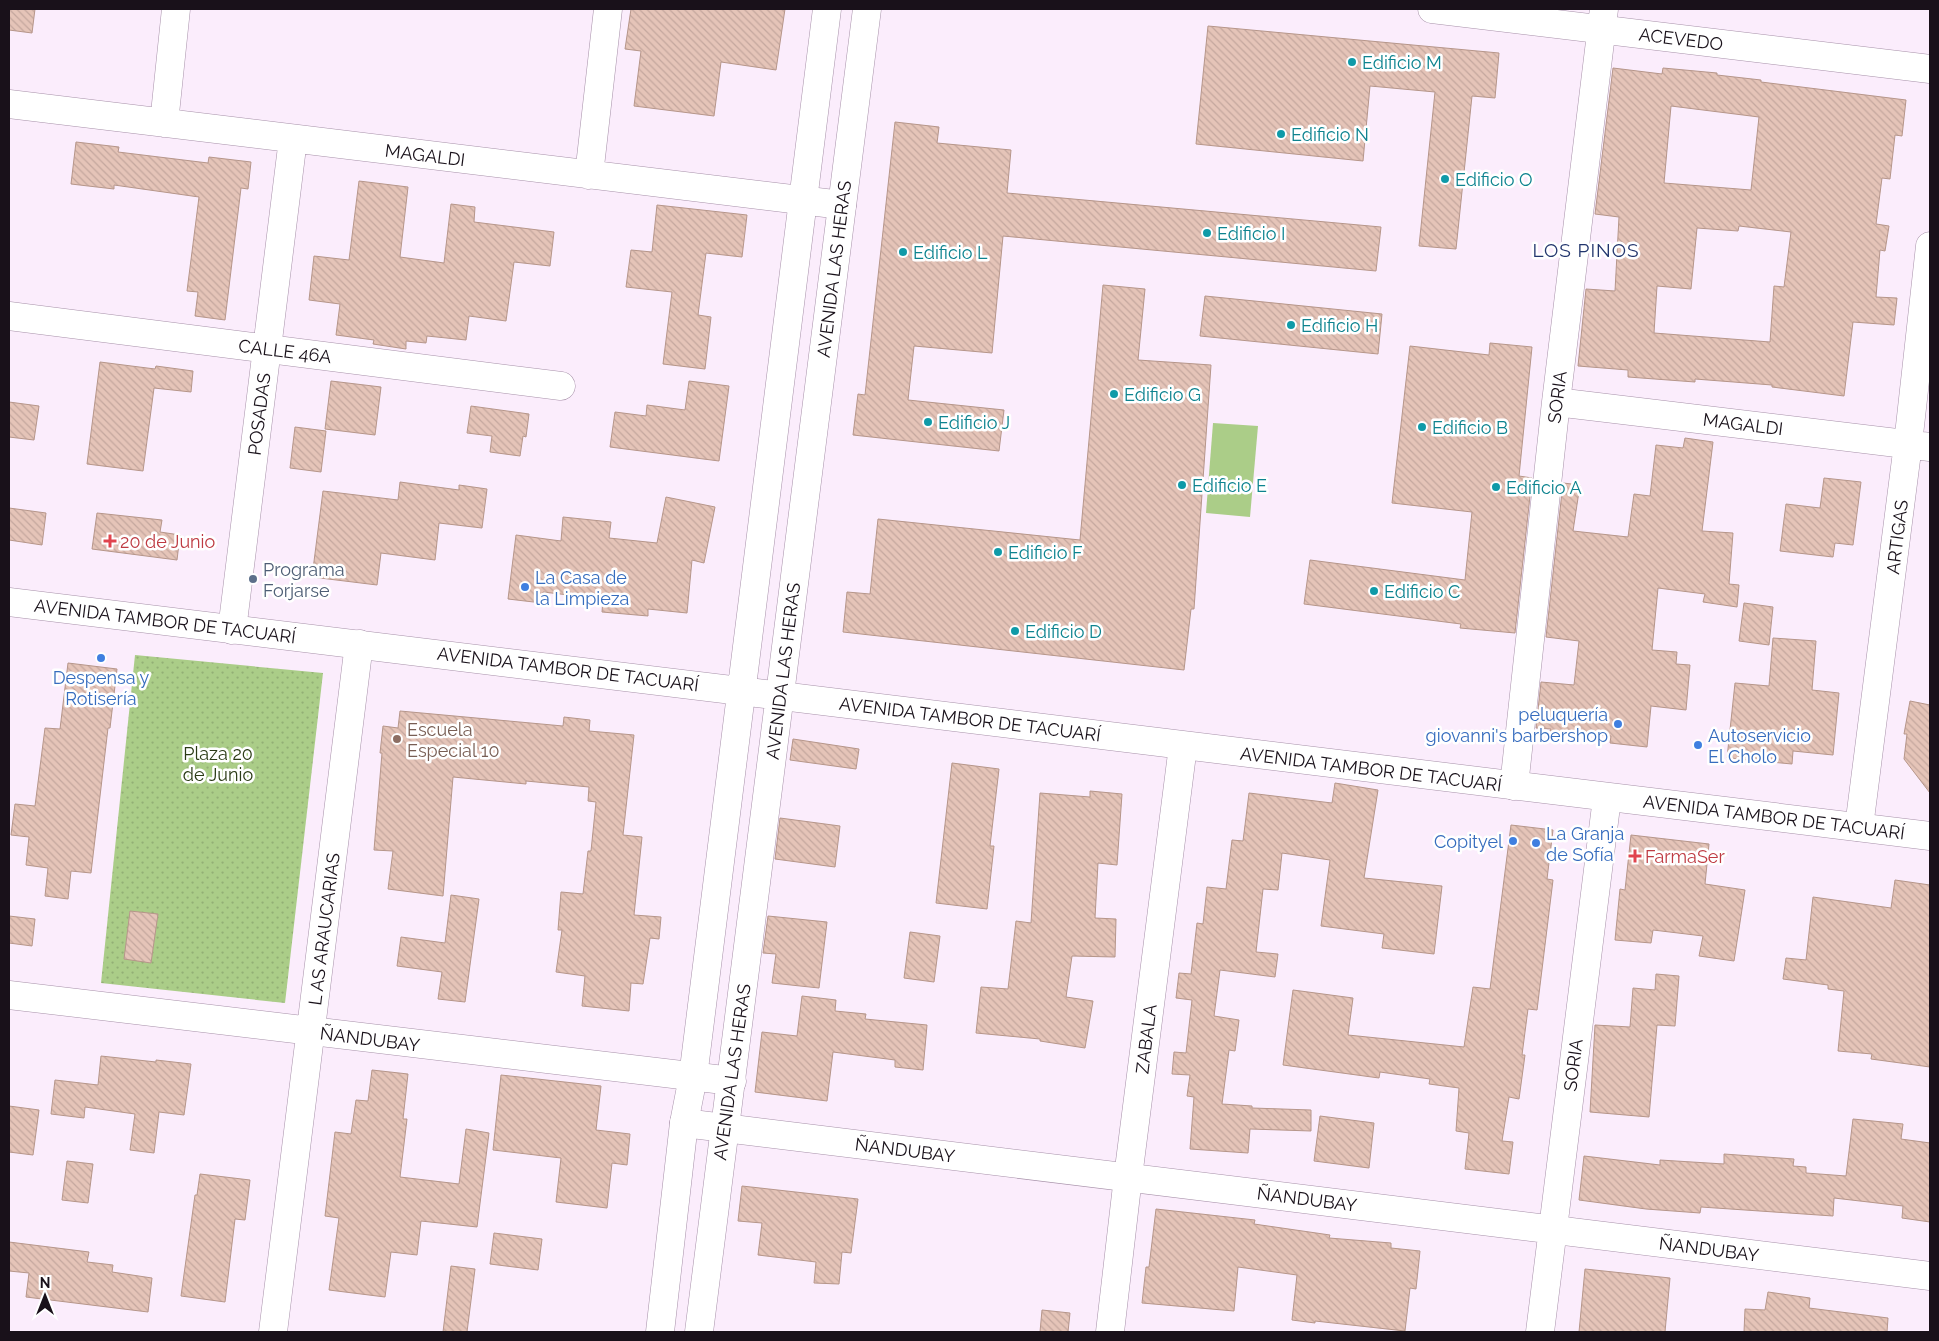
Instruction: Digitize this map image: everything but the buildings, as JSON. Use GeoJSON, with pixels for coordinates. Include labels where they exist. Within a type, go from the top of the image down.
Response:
{"type":"FeatureCollection","features":[{"type":"Feature","properties":{"kind":"street"},"geometry":{"type":"LineString","coordinates":[[164,123],[176,9]]}},
{"type":"Feature","properties":{"kind":"street"},"geometry":{"type":"LineString","coordinates":[[589,175],[608,9]]}},
{"type":"Feature","properties":{"kind":"street"},"geometry":{"type":"LineString","coordinates":[[660,1332],[684,1123],[693,1076],[827,9]]}},
{"type":"Feature","properties":{"kind":"street","name":"AVENIDA LAS HERAS"},"geometry":{"type":"LineString","coordinates":[[699,1332],[867,9]]}},
{"type":"Feature","properties":{"kind":"street","name":"ACEVEDO"},"geometry":{"type":"LineString","coordinates":[[1432,9],[1602,19],[1930,69]]}},
{"type":"Feature","properties":{"kind":"street","name":"SORIA"},"geometry":{"type":"LineString","coordinates":[[1514,786],[1556,402],[1602,19]]}},
{"type":"Feature","properties":{"kind":"street","name":"MAGALDI"},"geometry":{"type":"LineString","coordinates":[[9,104],[842,205]]}},
{"type":"Feature","properties":{"kind":"street","name":"POSADAS"},"geometry":{"type":"LineString","coordinates":[[232,630],[293,139]]}},
{"type":"Feature","properties":{"kind":"street","name":"ARTIGAS"},"geometry":{"type":"LineString","coordinates":[[1859,827],[1919,446],[1930,246]]}},
{"type":"Feature","properties":{"kind":"street","name":"CALLE 46A"},"geometry":{"type":"LineString","coordinates":[[9,316],[560,386]]}},
{"type":"Feature","properties":{"kind":"street","name":"MAGALDI"},"geometry":{"type":"LineString","coordinates":[[1556,402],[1919,446]]}},
{"type":"Feature","properties":{"kind":"street","name":"AVENIDA TAMBOR DE TACUARÍ"},"geometry":{"type":"LineString","coordinates":[[9,602],[1930,836]]}},
{"type":"Feature","properties":{"kind":"street","name":"L AS ARAUCARIAS"},"geometry":{"type":"LineString","coordinates":[[273,1332],[359,644]]}},
{"type":"Feature","properties":{"kind":"street","name":"ZABALA"},"geometry":{"type":"LineString","coordinates":[[1110,1332],[1128,1177],[1184,746]]}},
{"type":"Feature","properties":{"kind":"street","name":"SORIA"},"geometry":{"type":"LineString","coordinates":[[1540,1332],[1608,798]]}},
{"type":"Feature","properties":{"kind":"street","name":"ÑANDUBAY"},"geometry":{"type":"LineString","coordinates":[[9,995],[732,1082]]}},
{"type":"Feature","properties":{"kind":"street","name":"ÑANDUBAY"},"geometry":{"type":"LineString","coordinates":[[684,1123],[1930,1276]]}},
{"type":"Feature","properties":{"kind":"green space"},"geometry":{"type":"Polygon","coordinates":[[[1213,423],[1258,426],[1250,517],[1206,513],[1213,423]]]}},
{"type":"Feature","properties":{"kind":"green space","name":"Plaza 20 de Junio"},"geometry":{"type":"Polygon","coordinates":[[[135,655],[323,673],[285,1003],[101,983],[135,655]]]}},
{"type":"Feature","properties":{"kind":"place","name":"Edificio M"},"geometry":{"type":"Point","coordinates":[1352,62]}},
{"type":"Feature","properties":{"kind":"place","name":"Edificio N"},"geometry":{"type":"Point","coordinates":[1281,134]}},
{"type":"Feature","properties":{"kind":"place","name":"Edificio O"},"geometry":{"type":"Point","coordinates":[1445,179]}},
{"type":"Feature","properties":{"kind":"place","name":"Edificio I"},"geometry":{"type":"Point","coordinates":[1207,233]}},
{"type":"Feature","properties":{"kind":"place","name":"Edificio L"},"geometry":{"type":"Point","coordinates":[903,252]}},
{"type":"Feature","properties":{"kind":"place","name":"Edificio H"},"geometry":{"type":"Point","coordinates":[1291,325]}},
{"type":"Feature","properties":{"kind":"place","name":"Edificio G"},"geometry":{"type":"Point","coordinates":[1114,394]}},
{"type":"Feature","properties":{"kind":"place","name":"Edificio J"},"geometry":{"type":"Point","coordinates":[928,422]}},
{"type":"Feature","properties":{"kind":"place","name":"Edificio B"},"geometry":{"type":"Point","coordinates":[1422,427]}},
{"type":"Feature","properties":{"kind":"place","name":"Edificio E"},"geometry":{"type":"Point","coordinates":[1182,485]}},
{"type":"Feature","properties":{"kind":"place","name":"Edificio A"},"geometry":{"type":"Point","coordinates":[1496,487]}},
{"type":"Feature","properties":{"kind":"place","name":"20 de Junio"},"geometry":{"type":"Point","coordinates":[110,541]}},
{"type":"Feature","properties":{"kind":"place","name":"Edificio F"},"geometry":{"type":"Point","coordinates":[998,552]}},
{"type":"Feature","properties":{"kind":"place","name":"Programa Forjarse"},"geometry":{"type":"Point","coordinates":[253,579]}},
{"type":"Feature","properties":{"kind":"place","name":"La Casa de la Limpieza"},"geometry":{"type":"Point","coordinates":[525,587]}},
{"type":"Feature","properties":{"kind":"place","name":"Edificio C"},"geometry":{"type":"Point","coordinates":[1374,591]}},
{"type":"Feature","properties":{"kind":"place","name":"Edificio D"},"geometry":{"type":"Point","coordinates":[1015,631]}},
{"type":"Feature","properties":{"kind":"place","name":"Despensa y Rotisería"},"geometry":{"type":"Point","coordinates":[101,658]}},
{"type":"Feature","properties":{"kind":"place","name":"peluquería giovanni's barbershop"},"geometry":{"type":"Point","coordinates":[1618,724]}},
{"type":"Feature","properties":{"kind":"place","name":"Escuela Especial 10"},"geometry":{"type":"Point","coordinates":[397,739]}},
{"type":"Feature","properties":{"kind":"place","name":"Autoservicio El Cholo"},"geometry":{"type":"Point","coordinates":[1698,745]}},
{"type":"Feature","properties":{"kind":"place","name":"Copityel"},"geometry":{"type":"Point","coordinates":[1513,841]}},
{"type":"Feature","properties":{"kind":"place","name":"La Granja de Sofía"},"geometry":{"type":"Point","coordinates":[1536,843]}},
{"type":"Feature","properties":{"kind":"place","name":"FarmaSer"},"geometry":{"type":"Point","coordinates":[1635,856]}},
{"type":"Feature","properties":{"kind":"district","name":"LOS PINOS"},"geometry":{"type":"Point","coordinates":[1586,250]}}]}
